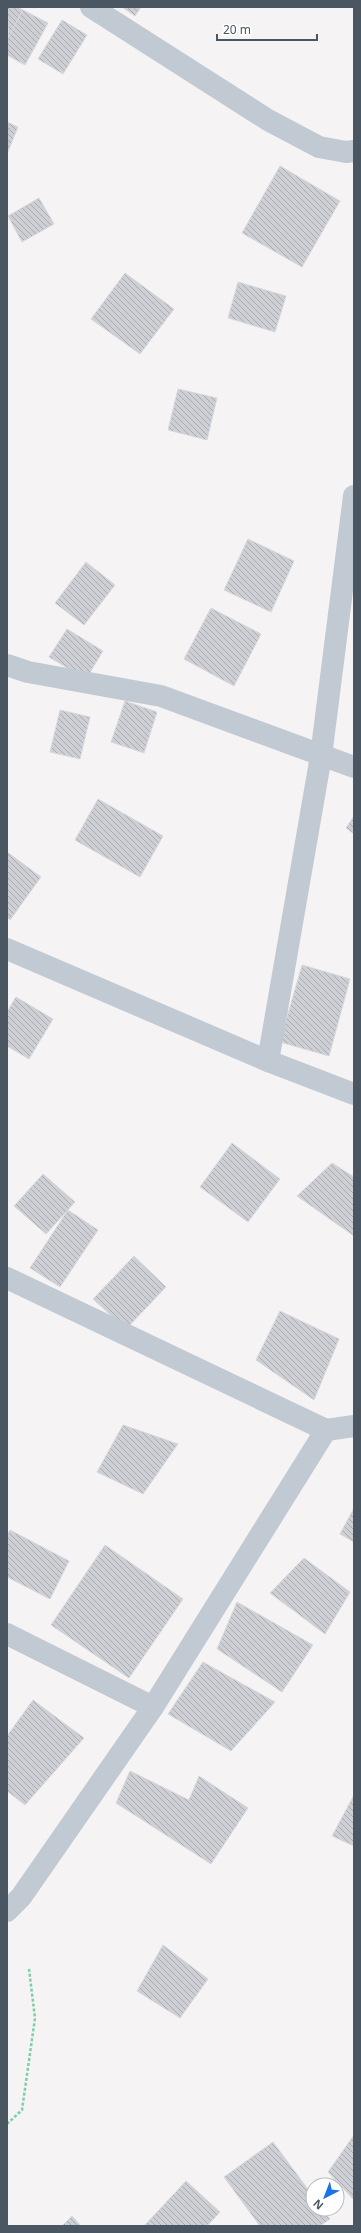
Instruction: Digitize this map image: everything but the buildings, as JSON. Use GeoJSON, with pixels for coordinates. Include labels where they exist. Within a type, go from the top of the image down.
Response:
{"type":"FeatureCollection","features":[{"type":"Feature","properties":{"kind":"street"},"geometry":{"type":"LineString","coordinates":[[91,7],[268,120],[319,147],[346,152],[354,151]]}},
{"type":"Feature","properties":{"kind":"street"},"geometry":{"type":"LineString","coordinates":[[268,1061],[321,756],[354,496]]}},
{"type":"Feature","properties":{"kind":"street"},"geometry":{"type":"LineString","coordinates":[[7,665],[28,672],[161,696],[354,767]]}},
{"type":"Feature","properties":{"kind":"street"},"geometry":{"type":"LineString","coordinates":[[7,949],[268,1061],[354,1094]]}},
{"type":"Feature","properties":{"kind":"street"},"geometry":{"type":"LineString","coordinates":[[7,1278],[326,1430],[354,1426]]}},
{"type":"Feature","properties":{"kind":"street"},"geometry":{"type":"LineString","coordinates":[[7,1910],[21,1897],[153,1707],[326,1430]]}},
{"type":"Feature","properties":{"kind":"street"},"geometry":{"type":"LineString","coordinates":[[7,1634],[153,1707]]}},
{"type":"Feature","properties":{"kind":"path"},"geometry":{"type":"LineString","coordinates":[[7,2124],[22,2110],[35,2018],[29,1969]]}}]}
